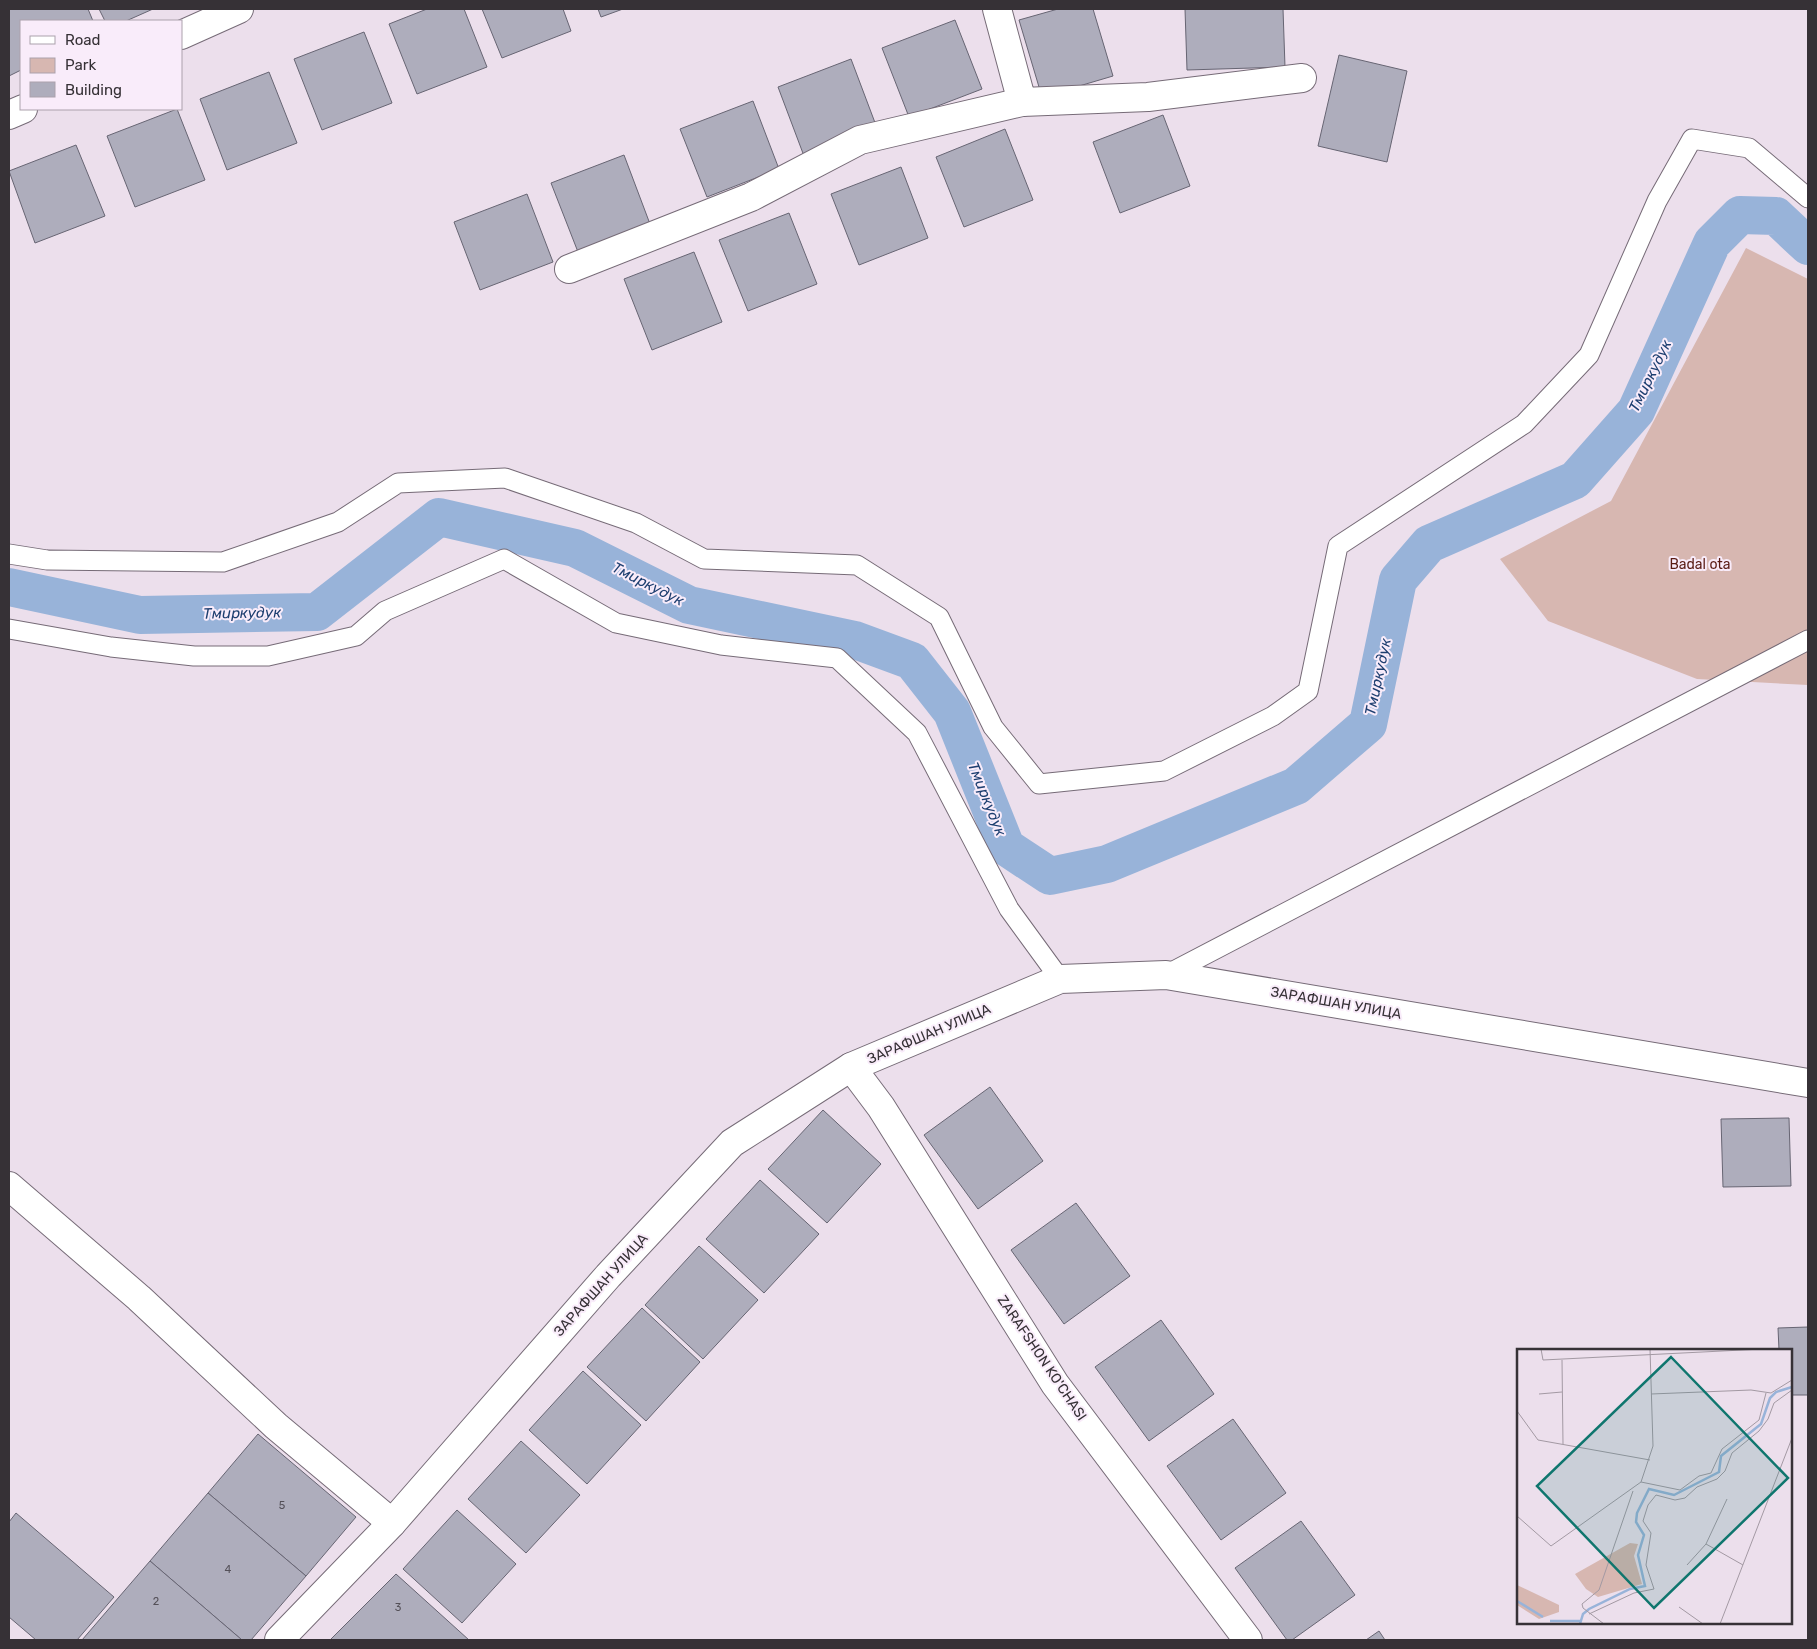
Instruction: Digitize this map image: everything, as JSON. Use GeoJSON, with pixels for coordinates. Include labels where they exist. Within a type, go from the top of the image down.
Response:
{"type":"FeatureCollection","features":[{"type":"Feature","properties":{"kind":"street"},"geometry":{"type":"LineString","coordinates":[[182,36],[239,9]]}},
{"type":"Feature","properties":{"kind":"street"},"geometry":{"type":"LineString","coordinates":[[997,9],[1022,102]]}},
{"type":"Feature","properties":{"kind":"street"},"geometry":{"type":"LineString","coordinates":[[569,269],[751,197],[860,140],[1022,102],[1148,97],[1302,78]]}},
{"type":"Feature","properties":{"kind":"street"},"geometry":{"type":"LineString","coordinates":[[9,115],[21,110]]}},
{"type":"Feature","properties":{"kind":"street","name":"ЗАРАФШАН УЛИЦА"},"geometry":{"type":"LineString","coordinates":[[279,1640],[392,1523],[608,1276],[732,1143],[851,1067],[1060,979],[1166,975],[1808,1083]]}},
{"type":"Feature","properties":{"kind":"street","name":"ZARAFSHON KO'CHASI"},"geometry":{"type":"LineString","coordinates":[[851,1067],[881,1107],[1056,1384],[1248,1640]]}},
{"type":"Feature","properties":{"kind":"street"},"geometry":{"type":"LineString","coordinates":[[9,1186],[139,1298],[276,1426],[392,1523]]}},
{"type":"Feature","properties":{"kind":"lane"},"geometry":{"type":"LineString","coordinates":[[9,554],[47,560],[223,562],[338,522],[398,483],[505,478],[636,523],[704,559],[857,565],[939,617],[993,727],[1039,784],[1164,770],[1273,716],[1308,691],[1338,546],[1524,424],[1589,355],[1657,200],[1692,139],[1749,148],[1808,198]]}},
{"type":"Feature","properties":{"kind":"lane"},"geometry":{"type":"LineString","coordinates":[[9,630],[112,647],[194,656],[268,656],[356,636],[385,611],[504,559],[616,623],[721,645],[837,658],[917,733],[1009,909],[1060,979]]}},
{"type":"Feature","properties":{"kind":"lane"},"geometry":{"type":"LineString","coordinates":[[1166,975],[1808,640]]}},
{"type":"Feature","properties":{"kind":"green space","name":"Badal ota"},"geometry":{"type":"Polygon","coordinates":[[[1746,248],[1808,279],[1808,685],[1697,679],[1548,621],[1500,559],[1611,501],[1746,248]]]}},
{"type":"Feature","properties":{"kind":"building"},"geometry":{"type":"Polygon","coordinates":[[[9,9],[88,9],[93,20],[20,20],[20,70],[9,76],[9,9]]]}},
{"type":"Feature","properties":{"kind":"building"},"geometry":{"type":"Polygon","coordinates":[[[99,9],[153,9],[128,20],[104,20],[99,9]]]}},
{"type":"Feature","properties":{"kind":"building"},"geometry":{"type":"Polygon","coordinates":[[[427,9],[464,9],[487,67],[417,94],[389,24],[427,9]]]}},
{"type":"Feature","properties":{"kind":"building"},"geometry":{"type":"Polygon","coordinates":[[[482,9],[563,9],[571,31],[502,58],[482,9]]]}},
{"type":"Feature","properties":{"kind":"building"},"geometry":{"type":"Polygon","coordinates":[[[598,9],[623,9],[601,17],[598,9]]]}},
{"type":"Feature","properties":{"kind":"building"},"geometry":{"type":"Polygon","coordinates":[[[1058,9],[1093,9],[1113,76],[1042,97],[1019,20],[1058,9]]]}},
{"type":"Feature","properties":{"kind":"building"},"geometry":{"type":"Polygon","coordinates":[[[1185,9],[1283,9],[1285,67],[1187,70],[1185,9]]]}},
{"type":"Feature","properties":{"kind":"building"},"geometry":{"type":"Polygon","coordinates":[[[955,20],[982,89],[909,117],[882,48],[955,20]]]}},
{"type":"Feature","properties":{"kind":"building"},"geometry":{"type":"Polygon","coordinates":[[[364,32],[392,103],[322,130],[294,59],[364,32]]]}},
{"type":"Feature","properties":{"kind":"building"},"geometry":{"type":"Polygon","coordinates":[[[1339,55],[1407,71],[1387,162],[1318,146],[1339,55]]]}},
{"type":"Feature","properties":{"kind":"building"},"geometry":{"type":"Polygon","coordinates":[[[851,59],[877,128],[804,156],[778,87],[851,59]]]}},
{"type":"Feature","properties":{"kind":"building"},"geometry":{"type":"Polygon","coordinates":[[[269,72],[297,143],[227,170],[200,99],[269,72]]]}},
{"type":"Feature","properties":{"kind":"building"},"geometry":{"type":"Polygon","coordinates":[[[753,101],[779,169],[707,197],[680,129],[753,101]]]}},
{"type":"Feature","properties":{"kind":"building"},"geometry":{"type":"Polygon","coordinates":[[[177,110],[205,180],[135,207],[107,136],[177,110]]]}},
{"type":"Feature","properties":{"kind":"building"},"geometry":{"type":"Polygon","coordinates":[[[1163,115],[1190,186],[1120,213],[1093,142],[1163,115]]]}},
{"type":"Feature","properties":{"kind":"building"},"geometry":{"type":"Polygon","coordinates":[[[1005,129],[1033,200],[964,227],[936,157],[1005,129]]]}},
{"type":"Feature","properties":{"kind":"building"},"geometry":{"type":"Polygon","coordinates":[[[76,145],[105,216],[35,243],[9,171],[76,145]]]}},
{"type":"Feature","properties":{"kind":"building"},"geometry":{"type":"Polygon","coordinates":[[[624,155],[650,224],[578,252],[551,183],[624,155]]]}},
{"type":"Feature","properties":{"kind":"building"},"geometry":{"type":"Polygon","coordinates":[[[901,167],[928,238],[859,265],[831,194],[901,167]]]}},
{"type":"Feature","properties":{"kind":"building"},"geometry":{"type":"Polygon","coordinates":[[[527,194],[553,262],[480,290],[454,222],[527,194]]]}},
{"type":"Feature","properties":{"kind":"building"},"geometry":{"type":"Polygon","coordinates":[[[789,213],[817,284],[748,311],[719,240],[789,213]]]}},
{"type":"Feature","properties":{"kind":"building"},"geometry":{"type":"Polygon","coordinates":[[[694,252],[722,322],[652,350],[624,279],[694,252]]]}},
{"type":"Feature","properties":{"kind":"building"},"geometry":{"type":"Polygon","coordinates":[[[990,1087],[1043,1161],[978,1209],[924,1135],[990,1087]]]}},
{"type":"Feature","properties":{"kind":"building"},"geometry":{"type":"Polygon","coordinates":[[[823,1110],[881,1164],[827,1223],[768,1169],[823,1110]]]}},
{"type":"Feature","properties":{"kind":"building"},"geometry":{"type":"Polygon","coordinates":[[[1789,1118],[1791,1186],[1723,1187],[1721,1119],[1789,1118]]]}},
{"type":"Feature","properties":{"kind":"building"},"geometry":{"type":"Polygon","coordinates":[[[760,1180],[819,1234],[764,1293],[706,1239],[760,1180]]]}},
{"type":"Feature","properties":{"kind":"building"},"geometry":{"type":"Polygon","coordinates":[[[1076,1203],[1130,1276],[1064,1324],[1011,1250],[1076,1203]]]}},
{"type":"Feature","properties":{"kind":"building"},"geometry":{"type":"Polygon","coordinates":[[[699,1246],[758,1300],[703,1359],[645,1305],[699,1246]]]}},
{"type":"Feature","properties":{"kind":"building"},"geometry":{"type":"Polygon","coordinates":[[[642,1308],[700,1362],[646,1421],[587,1367],[642,1308]]]}},
{"type":"Feature","properties":{"kind":"building"},"geometry":{"type":"Polygon","coordinates":[[[1161,1320],[1214,1394],[1149,1441],[1095,1367],[1161,1320]]]}},
{"type":"Feature","properties":{"kind":"building"},"geometry":{"type":"Polygon","coordinates":[[[1808,1327],[1808,1395],[1792,1395],[1792,1349],[1779,1349],[1778,1328],[1808,1327]]]}},
{"type":"Feature","properties":{"kind":"building"},"geometry":{"type":"Polygon","coordinates":[[[583,1371],[641,1425],[587,1484],[529,1430],[583,1371]]]}},
{"type":"Feature","properties":{"kind":"building"},"geometry":{"type":"Polygon","coordinates":[[[1233,1419],[1286,1493],[1221,1540],[1167,1466],[1233,1419]]]}},
{"type":"Feature","properties":{"kind":"building"},"geometry":{"type":"Polygon","coordinates":[[[258,1434],[356,1517],[306,1576],[208,1493],[258,1434]]]}},
{"type":"Feature","properties":{"kind":"building"},"geometry":{"type":"Polygon","coordinates":[[[521,1441],[580,1495],[526,1553],[468,1499],[521,1441]]]}},
{"type":"Feature","properties":{"kind":"building"},"geometry":{"type":"Polygon","coordinates":[[[208,1493],[306,1576],[251,1640],[242,1640],[150,1561],[208,1493]]]}},
{"type":"Feature","properties":{"kind":"building"},"geometry":{"type":"Polygon","coordinates":[[[457,1510],[516,1564],[462,1623],[403,1569],[457,1510]]]}},
{"type":"Feature","properties":{"kind":"building"},"geometry":{"type":"Polygon","coordinates":[[[16,1513],[114,1597],[77,1640],[36,1640],[9,1617],[9,1522],[16,1513]]]}},
{"type":"Feature","properties":{"kind":"building"},"geometry":{"type":"Polygon","coordinates":[[[1301,1521],[1355,1595],[1292,1640],[1287,1640],[1235,1568],[1301,1521]]]}},
{"type":"Feature","properties":{"kind":"building"},"geometry":{"type":"Polygon","coordinates":[[[150,1561],[242,1640],[82,1640],[150,1561]]]}},
{"type":"Feature","properties":{"kind":"building"},"geometry":{"type":"Polygon","coordinates":[[[396,1574],[469,1640],[330,1640],[396,1574]]]}},
{"type":"Feature","properties":{"kind":"building"},"geometry":{"type":"Polygon","coordinates":[[[1379,1631],[1385,1640],[1366,1640],[1379,1631]]]}},
{"type":"Feature","properties":{"kind":"waterway","name":"Тмиркудук"},"geometry":{"type":"LineString","coordinates":[[9,587],[140,615],[317,612],[439,517],[575,548],[689,605],[855,640],[912,661],[952,712],[1006,847],[1050,876],[1107,864],[1296,786],[1368,724],[1398,580],[1429,544],[1575,480],[1636,411],[1712,243],[1740,215],[1776,216],[1808,246]]}}]}
